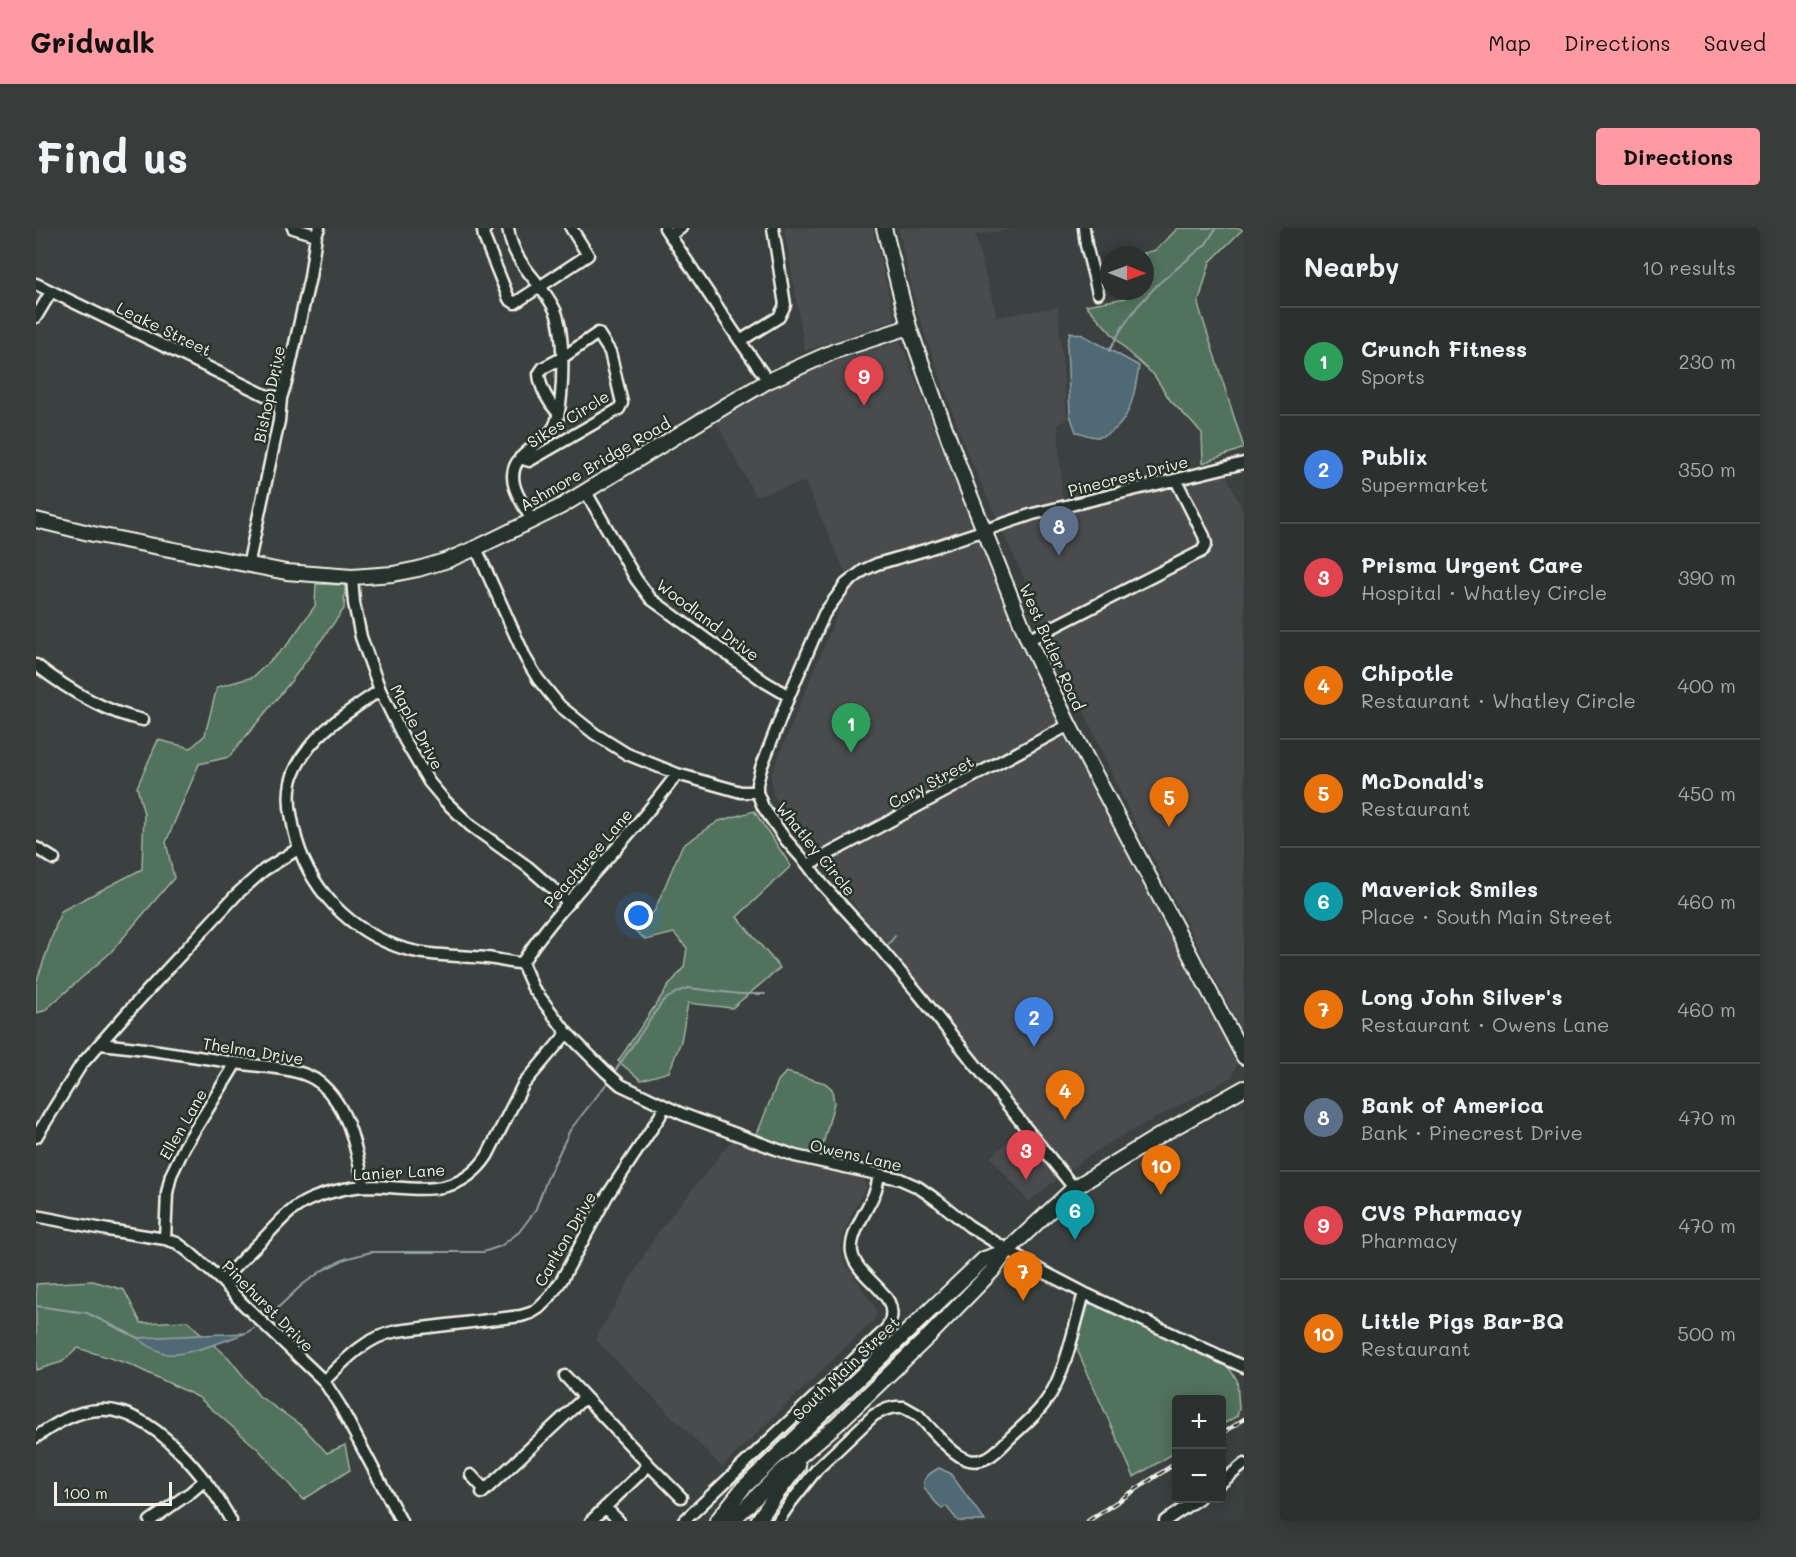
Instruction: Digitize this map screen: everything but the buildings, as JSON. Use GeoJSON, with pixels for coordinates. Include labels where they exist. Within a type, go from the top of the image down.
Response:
{"type":"FeatureCollection","features":[{"type":"Feature","properties":{"kind":"main road","name":"West Butler Road"},"geometry":{"type":"LineString","coordinates":[[884,228],[909,327],[966,485],[1028,639],[1069,725],[1244,1057]]}},
{"type":"Feature","properties":{"kind":"main road","name":"Ashmore Bridge Road"},"geometry":{"type":"LineString","coordinates":[[36,520],[93,534],[286,572],[352,577],[393,574],[418,569],[476,548],[586,492],[768,381],[835,351],[909,327]]}},
{"type":"Feature","properties":{"kind":"main road","name":"South Main Street"},"geometry":{"type":"LineString","coordinates":[[732,1521],[780,1473],[836,1425],[931,1334],[993,1270],[1006,1251],[1074,1188],[1244,1088]]}},
{"type":"Feature","properties":{"kind":"main road","name":"South Main Street"},"geometry":{"type":"LineString","coordinates":[[717,1521],[743,1488],[984,1259],[1006,1251]]}},
{"type":"Feature","properties":{"kind":"main road"},"geometry":{"type":"LineString","coordinates":[[758,1521],[790,1475],[836,1425]]}},
{"type":"Feature","properties":{"kind":"main road"},"geometry":{"type":"LineString","coordinates":[[706,1521],[743,1488]]}},
{"type":"Feature","properties":{"kind":"street"},"geometry":{"type":"LineString","coordinates":[[292,228],[317,232]]}},
{"type":"Feature","properties":{"kind":"street"},"geometry":{"type":"LineString","coordinates":[[486,228],[483,231],[483,237],[510,299],[515,303],[588,255],[571,228]]}},
{"type":"Feature","properties":{"kind":"street"},"geometry":{"type":"LineString","coordinates":[[508,228],[510,244],[555,311],[562,342],[561,396],[554,427],[519,458],[513,475],[515,487],[532,520]]}},
{"type":"Feature","properties":{"kind":"street"},"geometry":{"type":"LineString","coordinates":[[681,228],[668,231],[768,381]]}},
{"type":"Feature","properties":{"kind":"street"},"geometry":{"type":"LineString","coordinates":[[740,341],[779,317],[785,305],[773,228]]}},
{"type":"Feature","properties":{"kind":"street"},"geometry":{"type":"LineString","coordinates":[[1084,228],[1098,292]]}},
{"type":"Feature","properties":{"kind":"street","name":"Bishop Drive"},"geometry":{"type":"LineString","coordinates":[[248,566],[279,421],[281,398],[310,277],[317,232]]}},
{"type":"Feature","properties":{"kind":"street","name":"Leake Street"},"geometry":{"type":"LineString","coordinates":[[36,284],[265,395],[281,398]]}},
{"type":"Feature","properties":{"kind":"street"},"geometry":{"type":"LineString","coordinates":[[36,317],[51,292]]}},
{"type":"Feature","properties":{"kind":"street","name":"Sikes Circle"},"geometry":{"type":"LineString","coordinates":[[519,458],[530,461],[619,409],[622,403],[610,351],[598,333],[562,358]]}},
{"type":"Feature","properties":{"kind":"street"},"geometry":{"type":"LineString","coordinates":[[558,413],[540,383],[539,374],[543,368],[562,358]]}},
{"type":"Feature","properties":{"kind":"street","name":"Pinecrest Drive"},"geometry":{"type":"LineString","coordinates":[[985,529],[1033,514],[1244,463]]}},
{"type":"Feature","properties":{"kind":"street"},"geometry":{"type":"LineString","coordinates":[[1028,639],[1202,551],[1206,544],[1204,536],[1176,480]]}},
{"type":"Feature","properties":{"kind":"street","name":"Woodland Drive"},"geometry":{"type":"LineString","coordinates":[[586,492],[636,579],[651,598],[765,682],[789,696]]}},
{"type":"Feature","properties":{"kind":"street","name":"Whatley Circle"},"geometry":{"type":"LineString","coordinates":[[985,529],[877,564],[852,578],[839,592],[825,614],[789,696],[761,768],[757,792],[771,820],[822,884],[918,993],[1074,1188]]}},
{"type":"Feature","properties":{"kind":"street"},"geometry":{"type":"LineString","coordinates":[[476,548],[526,658],[538,679],[550,695],[572,715],[627,754],[677,774],[741,792],[757,792]]}},
{"type":"Feature","properties":{"kind":"street","name":"Maple Drive"},"geometry":{"type":"LineString","coordinates":[[352,577],[354,603],[361,637],[380,690],[416,761],[445,801],[471,826],[528,867],[568,902]]}},
{"type":"Feature","properties":{"kind":"street"},"geometry":{"type":"LineString","coordinates":[[36,666],[52,678],[116,713],[143,720]]}},
{"type":"Feature","properties":{"kind":"street"},"geometry":{"type":"LineString","coordinates":[[380,690],[323,732],[297,765],[291,779],[289,796],[298,849],[318,887],[334,906],[358,926],[383,940],[420,953],[491,958],[522,963]]}},
{"type":"Feature","properties":{"kind":"street","name":"Cary Street"},"geometry":{"type":"LineString","coordinates":[[808,865],[1069,725]]}},
{"type":"Feature","properties":{"kind":"street","name":"Peachtree Lane"},"geometry":{"type":"LineString","coordinates":[[522,963],[568,902],[657,801],[677,774]]}},
{"type":"Feature","properties":{"kind":"street"},"geometry":{"type":"LineString","coordinates":[[36,848],[54,859]]}},
{"type":"Feature","properties":{"kind":"street"},"geometry":{"type":"LineString","coordinates":[[36,1137],[81,1065],[100,1044],[237,894],[264,870],[298,849]]}},
{"type":"Feature","properties":{"kind":"street","name":"Owens Lane"},"geometry":{"type":"LineString","coordinates":[[522,963],[539,996],[567,1033],[621,1085],[664,1106],[795,1156],[900,1179],[918,1187],[1006,1251],[1084,1293],[1244,1367]]}},
{"type":"Feature","properties":{"kind":"street","name":"Lanier Lane"},"geometry":{"type":"LineString","coordinates":[[222,1281],[287,1214],[297,1206],[319,1196],[364,1186],[440,1188],[463,1181],[475,1173],[487,1156],[523,1085],[567,1033]]}},
{"type":"Feature","properties":{"kind":"street","name":"Thelma Drive"},"geometry":{"type":"LineString","coordinates":[[100,1044],[302,1073],[313,1078],[322,1084],[337,1103],[348,1124],[364,1186]]}},
{"type":"Feature","properties":{"kind":"street","name":"Ellen Lane"},"geometry":{"type":"LineString","coordinates":[[165,1239],[167,1193],[171,1175],[185,1146],[236,1063]]}},
{"type":"Feature","properties":{"kind":"street","name":"Carlton Drive"},"geometry":{"type":"LineString","coordinates":[[324,1381],[357,1349],[383,1334],[521,1316],[539,1308],[561,1281],[607,1196],[660,1116],[664,1106]]}},
{"type":"Feature","properties":{"kind":"street"},"geometry":{"type":"LineString","coordinates":[[684,1521],[888,1326],[891,1306],[884,1294],[856,1264],[852,1250],[853,1238],[876,1190],[879,1174]]}},
{"type":"Feature","properties":{"kind":"street","name":"Pinehurst Drive"},"geometry":{"type":"LineString","coordinates":[[36,1216],[165,1239],[182,1247],[222,1281],[324,1381],[340,1406],[401,1521]]}},
{"type":"Feature","properties":{"kind":"street"},"geometry":{"type":"LineString","coordinates":[[778,1521],[804,1484],[830,1455],[874,1415],[887,1409],[904,1407],[912,1410],[965,1459],[984,1460],[993,1454],[1051,1394],[1061,1372],[1084,1293]]}},
{"type":"Feature","properties":{"kind":"street"},"geometry":{"type":"LineString","coordinates":[[565,1376],[681,1497]]}},
{"type":"Feature","properties":{"kind":"street"},"geometry":{"type":"LineString","coordinates":[[471,1475],[483,1492],[585,1397]]}},
{"type":"Feature","properties":{"kind":"street"},"geometry":{"type":"LineString","coordinates":[[36,1437],[77,1414],[100,1409],[134,1417],[188,1460],[221,1502],[231,1521]]}},
{"type":"Feature","properties":{"kind":"street"},"geometry":{"type":"LineString","coordinates":[[1226,1478],[1244,1464]]}},
{"type":"Feature","properties":{"kind":"street"},"geometry":{"type":"LineString","coordinates":[[591,1521],[649,1465]]}},
{"type":"Feature","properties":{"kind":"street"},"geometry":{"type":"LineString","coordinates":[[150,1521],[205,1480]]}},
{"type":"Feature","properties":{"kind":"street"},"geometry":{"type":"LineString","coordinates":[[1165,1521],[1192,1503]]}},
{"type":"Feature","properties":{"kind":"street"},"geometry":{"type":"LineString","coordinates":[[605,1507],[619,1521]]}},
{"type":"Feature","properties":{"kind":"shaded area"},"geometry":{"type":"Polygon","coordinates":[[[784,228],[873,228],[895,320],[805,351],[784,228]]]}},
{"type":"Feature","properties":{"kind":"shaded area"},"geometry":{"type":"Polygon","coordinates":[[[898,228],[1018,228],[975,235],[997,317],[1058,307],[1067,419],[1058,425],[1063,508],[1226,475],[1244,513],[1244,1035],[1127,807],[966,450],[918,314],[898,228]]]}},
{"type":"Feature","properties":{"kind":"shaded area"},"geometry":{"type":"Polygon","coordinates":[[[900,341],[1025,657],[1237,1065],[1232,1077],[1109,1143],[1071,1168],[1029,1202],[990,1157],[1021,1130],[773,795],[771,775],[850,583],[805,482],[755,496],[714,418],[797,373],[900,341]]]}},
{"type":"Feature","properties":{"kind":"shaded area"},"geometry":{"type":"Polygon","coordinates":[[[731,1141],[863,1179],[866,1187],[853,1211],[841,1247],[845,1263],[875,1307],[877,1314],[874,1320],[722,1467],[595,1339],[656,1235],[731,1141]]]}},
{"type":"Feature","properties":{"kind":"green space"},"geometry":{"type":"Polygon","coordinates":[[[1178,228],[1244,228],[1210,262],[1198,304],[1244,448],[1203,463],[1202,433],[1170,400],[1154,375],[1129,353],[1086,305],[1115,300],[1154,300],[1154,251],[1178,228]]]}},
{"type":"Feature","properties":{"kind":"green space"},"geometry":{"type":"Polygon","coordinates":[[[316,584],[345,585],[344,609],[292,680],[229,757],[199,764],[166,842],[174,878],[111,952],[44,1011],[36,1013],[36,983],[61,911],[142,869],[144,814],[137,787],[158,740],[191,748],[205,735],[217,687],[253,677],[287,645],[315,606],[316,584]]]}},
{"type":"Feature","properties":{"kind":"green space"},"geometry":{"type":"Polygon","coordinates":[[[754,811],[791,866],[737,917],[780,968],[732,1008],[688,1003],[681,1041],[669,1072],[641,1080],[618,1061],[667,988],[684,967],[687,948],[674,933],[646,940],[626,923],[654,912],[682,846],[719,821],[754,811]]]}},
{"type":"Feature","properties":{"kind":"green space"},"geometry":{"type":"Polygon","coordinates":[[[786,1072],[825,1083],[832,1089],[834,1103],[820,1156],[793,1150],[757,1134],[778,1081],[786,1072]]]}},
{"type":"Feature","properties":{"kind":"green space"},"geometry":{"type":"Polygon","coordinates":[[[93,1281],[124,1290],[141,1323],[187,1321],[229,1358],[259,1396],[302,1426],[327,1453],[345,1445],[350,1470],[303,1500],[259,1450],[198,1397],[129,1364],[78,1348],[62,1362],[36,1370],[36,1284],[93,1281]]]}},
{"type":"Feature","properties":{"kind":"green space"},"geometry":{"type":"Polygon","coordinates":[[[1093,1302],[1229,1368],[1237,1380],[1239,1409],[1237,1416],[1226,1423],[1226,1395],[1172,1395],[1172,1454],[1134,1477],[1076,1347],[1088,1306],[1093,1302]]]}},
{"type":"Feature","properties":{"kind":"water"},"geometry":{"type":"Polygon","coordinates":[[[1070,332],[1083,335],[1139,366],[1133,398],[1124,418],[1118,427],[1099,437],[1076,432],[1070,415],[1067,346],[1070,332]]]}},
{"type":"Feature","properties":{"kind":"water"},"geometry":{"type":"Polygon","coordinates":[[[246,1333],[206,1347],[175,1354],[159,1351],[138,1338],[246,1333]]]}},
{"type":"Feature","properties":{"kind":"water"},"geometry":{"type":"Polygon","coordinates":[[[939,1468],[950,1473],[985,1521],[958,1521],[946,1506],[942,1509],[931,1497],[924,1483],[930,1473],[939,1468]]]}},
{"type":"Feature","properties":{"kind":"waterway"},"geometry":{"type":"LineString","coordinates":[[1109,351],[1137,307],[1158,284],[1206,244],[1216,228]]}},
{"type":"Feature","properties":{"kind":"waterway"},"geometry":{"type":"LineString","coordinates":[[887,946],[895,936]]}},
{"type":"Feature","properties":{"kind":"waterway"},"geometry":{"type":"LineString","coordinates":[[615,1071],[663,1001],[677,992],[688,988],[740,994],[765,994]]}},
{"type":"Feature","properties":{"kind":"waterway"},"geometry":{"type":"LineString","coordinates":[[268,1317],[302,1285],[323,1270],[345,1259],[371,1252],[483,1252],[501,1246],[519,1232],[535,1211],[570,1130],[608,1082]]}},
{"type":"Feature","properties":{"kind":"waterway"},"geometry":{"type":"LineString","coordinates":[[36,1306],[87,1313],[138,1338]]}},
{"type":"Feature","properties":{"kind":"waterway"},"geometry":{"type":"LineString","coordinates":[[246,1333],[254,1328]]}},
{"type":"Feature","properties":{"kind":"railway"},"geometry":{"type":"LineString","coordinates":[[1226,1431],[1244,1419]]}},
{"type":"Feature","properties":{"kind":"railway"},"geometry":{"type":"LineString","coordinates":[[1088,1521],[1172,1466]]}},
{"type":"Feature","properties":{"kind":"place","name":"CVS Pharmacy"},"geometry":{"type":"Point","coordinates":[864,406]}},
{"type":"Feature","properties":{"kind":"place","name":"Bank of America"},"geometry":{"type":"Point","coordinates":[1059,556]}},
{"type":"Feature","properties":{"kind":"place","name":"Crunch Fitness"},"geometry":{"type":"Point","coordinates":[851,753]}},
{"type":"Feature","properties":{"kind":"place","name":"McDonald's"},"geometry":{"type":"Point","coordinates":[1169,827]}},
{"type":"Feature","properties":{"kind":"place","name":"Publix"},"geometry":{"type":"Point","coordinates":[1034,1047]}},
{"type":"Feature","properties":{"kind":"place","name":"Chipotle"},"geometry":{"type":"Point","coordinates":[1065,1120]}},
{"type":"Feature","properties":{"kind":"place","name":"Prisma Urgent Care"},"geometry":{"type":"Point","coordinates":[1026,1180]}},
{"type":"Feature","properties":{"kind":"place","name":"Little Pigs Bar-BQ"},"geometry":{"type":"Point","coordinates":[1161,1195]}},
{"type":"Feature","properties":{"kind":"place","name":"Maverick Smiles"},"geometry":{"type":"Point","coordinates":[1075,1240]}},
{"type":"Feature","properties":{"kind":"place","name":"Long John Silver's"},"geometry":{"type":"Point","coordinates":[1023,1301]}}]}
